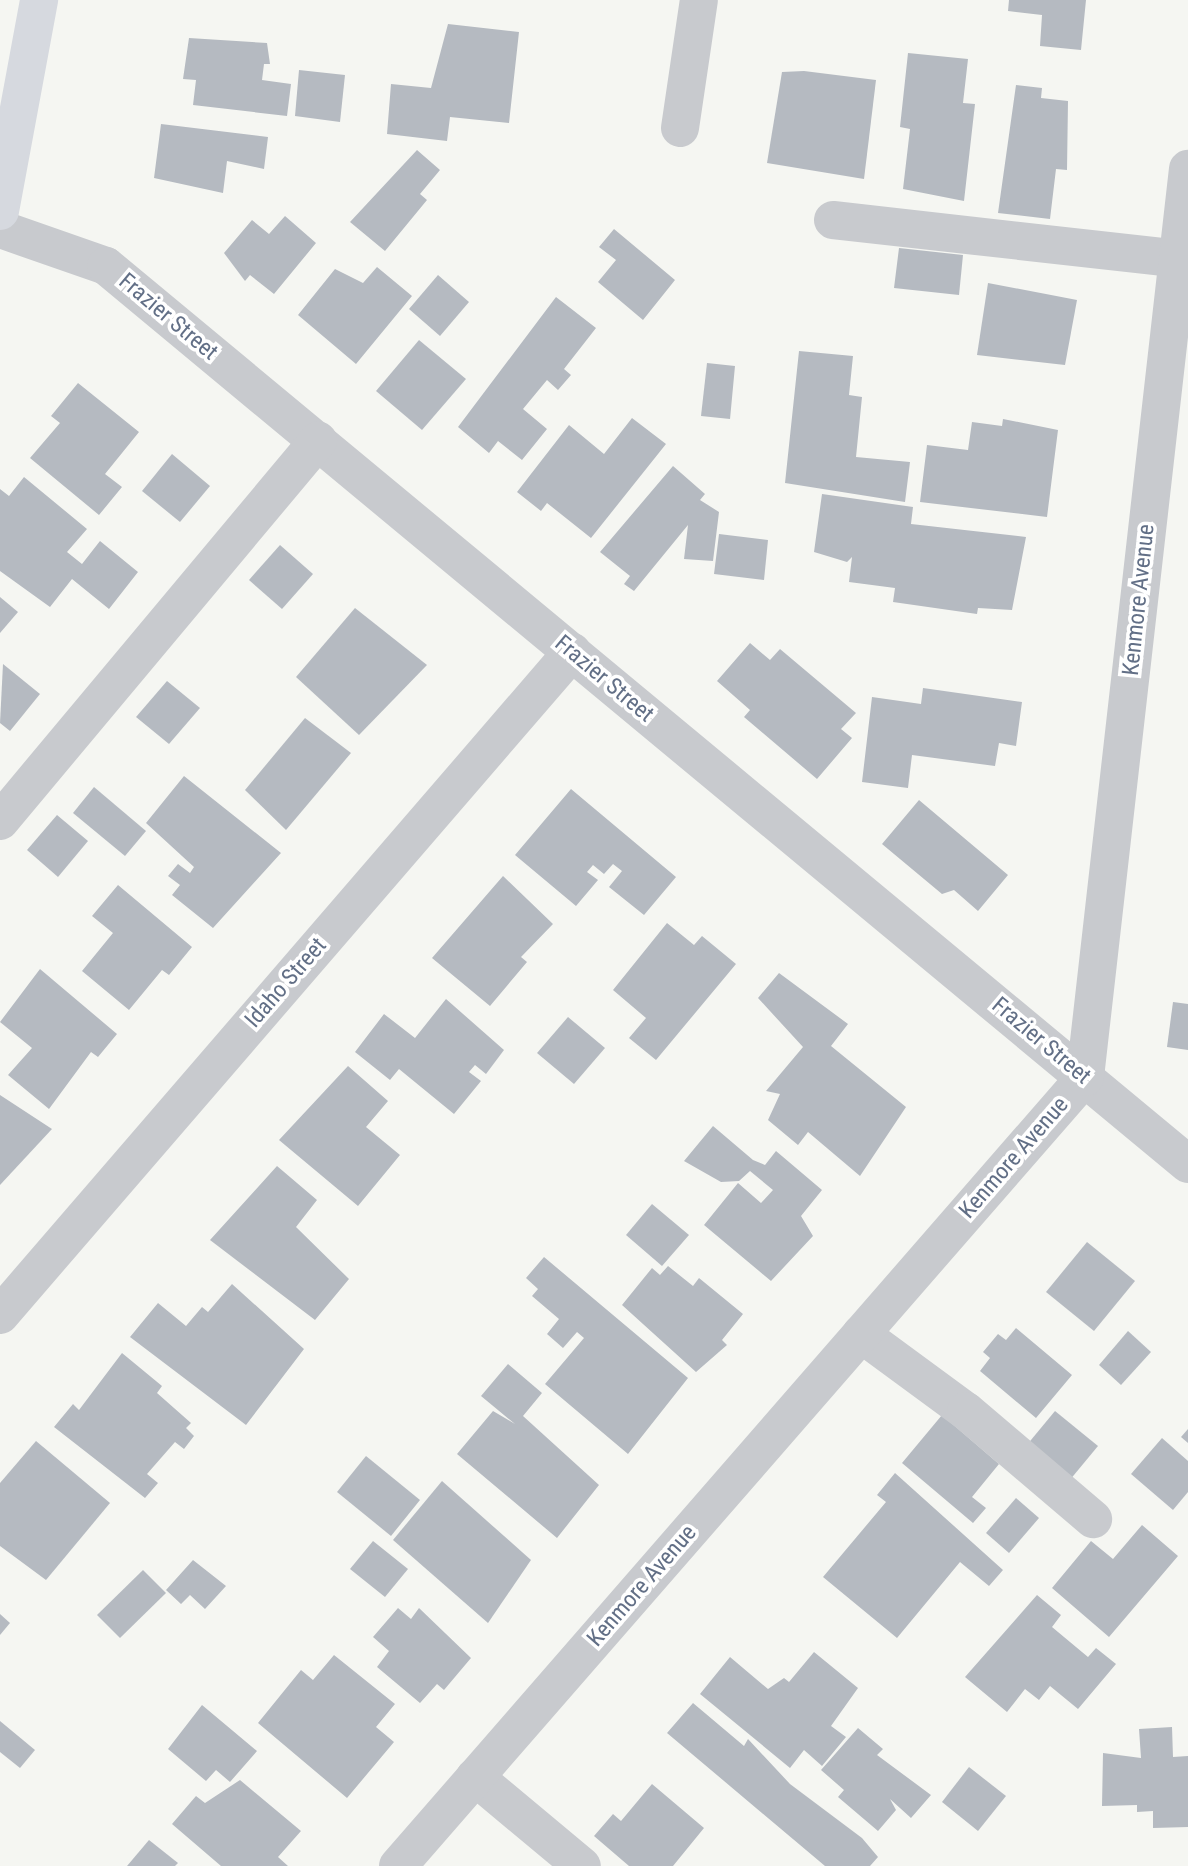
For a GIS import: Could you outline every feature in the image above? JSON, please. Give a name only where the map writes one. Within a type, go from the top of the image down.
[{"type":"main road","points":[[0,211],[40,0]]},
{"type":"street","points":[[680,128],[699,0]]},
{"type":"street","name":"Kenmore Avenue","points":[[398,1866],[1085,1077],[1188,169]]},
{"type":"street","points":[[833,220],[1178,260]]},
{"type":"street","name":"Frazier Street","points":[[0,229],[106,266],[1188,1164]]},
{"type":"street","points":[[0,821],[318,441]]},
{"type":"street","name":"Idaho Street","points":[[0,1315],[572,652]]},
{"type":"street","points":[[861,1334],[966,1411],[1093,1519]]},
{"type":"street","points":[[475,1777],[582,1866]]},
{"type":"building","points":[[1009,0],[1086,0],[1081,50],[1040,46],[1042,15],[1008,11]]},
{"type":"building","points":[[448,24],[519,32],[509,123],[450,117],[447,141],[387,134],[391,84],[431,88]]},
{"type":"building","points":[[189,38],[267,43],[270,64],[264,64],[262,80],[291,84],[287,116],[193,105],[196,80],[183,79]]},
{"type":"building","points":[[908,53],[968,59],[963,103],[975,104],[964,201],[903,189],[910,129],[900,127]]},
{"type":"building","points":[[299,70],[345,75],[340,122],[295,116]]},
{"type":"building","points":[[804,71],[876,80],[864,179],[767,163],[782,72]]},
{"type":"building","points":[[1016,85],[1042,88],[1041,98],[1068,101],[1067,170],[1056,169],[1050,219],[998,213]]},
{"type":"building","points":[[161,124],[268,137],[264,169],[227,161],[223,193],[154,178]]},
{"type":"building","points":[[417,150],[440,170],[420,194],[427,200],[385,251],[350,222]]},
{"type":"building","points":[[285,216],[316,243],[274,294],[250,275],[245,281],[224,253],[252,220],[269,234]]},
{"type":"building","points":[[614,229],[675,280],[643,320],[598,282],[616,260],[599,247]]},
{"type":"building","points":[[899,248],[963,255],[959,295],[894,288]]},
{"type":"building","points":[[377,267],[412,296],[356,364],[298,315],[335,269],[363,283]]},
{"type":"building","points":[[438,275],[469,302],[440,336],[409,309]]},
{"type":"building","points":[[988,283],[1077,300],[1065,365],[977,355]]},
{"type":"building","points":[[556,297],[596,328],[564,369],[571,375],[558,390],[547,380],[523,409],[547,429],[522,460],[498,441],[489,453],[458,427]]},
{"type":"building","points":[[419,340],[466,379],[422,430],[376,391]]},
{"type":"building","points":[[799,351],[853,356],[849,395],[862,397],[856,457],[910,462],[905,502],[785,483]]},
{"type":"building","points":[[707,363],[735,366],[730,419],[701,416]]},
{"type":"building","points":[[78,383],[139,432],[105,474],[122,487],[99,515],[30,458],[60,423],[51,416]]},
{"type":"building","points":[[632,418],[666,444],[591,538],[547,503],[541,511],[517,492],[569,425],[604,454]]},
{"type":"building","points":[[1003,419],[1058,430],[1047,517],[920,502],[927,445],[968,450],[972,422],[1002,426]]},
{"type":"building","points":[[172,454],[210,486],[180,522],[142,491]]},
{"type":"building","points":[[673,466],[705,494],[700,500],[719,512],[713,561],[684,559],[688,525],[634,591],[624,584],[630,576],[600,552]]},
{"type":"building","points":[[24,477],[87,529],[67,552],[82,564],[100,541],[138,572],[109,609],[72,579],[50,607],[0,571],[0,489],[9,496]]},
{"type":"building","points":[[822,494],[913,507],[911,524],[1026,537],[1012,610],[978,608],[977,614],[893,602],[895,588],[849,582],[852,557],[847,562],[814,552]]},
{"type":"building","points":[[719,534],[768,540],[764,580],[714,574]]},
{"type":"building","points":[[280,545],[313,574],[282,609],[249,580]]},
{"type":"building","points":[[0,597],[18,612],[0,633]]},
{"type":"building","points":[[355,608],[427,665],[359,735],[296,677]]},
{"type":"building","points":[[750,643],[770,660],[780,649],[856,713],[841,729],[852,738],[817,779],[744,717],[750,710],[717,681]]},
{"type":"building","points":[[3,664],[40,694],[10,731],[0,723]]},
{"type":"building","points":[[167,681],[200,708],[169,744],[136,717]]},
{"type":"building","points":[[923,688],[1022,702],[1016,746],[999,743],[995,766],[912,755],[908,788],[862,782],[872,697],[921,704]]},
{"type":"building","points":[[305,718],[351,753],[286,830],[245,790]]},
{"type":"building","points":[[184,776],[281,853],[213,928],[172,895],[180,885],[168,876],[178,864],[190,873],[194,867],[146,823]]},
{"type":"building","points":[[94,787],[146,831],[125,856],[73,813]]},
{"type":"building","points":[[571,789],[676,877],[644,915],[609,887],[622,871],[613,864],[604,874],[593,865],[587,872],[598,880],[576,906],[515,855]]},
{"type":"building","points":[[919,800],[1008,875],[978,911],[954,890],[942,894],[882,844]]},
{"type":"building","points":[[57,815],[88,841],[58,877],[27,850]]},
{"type":"building","points":[[503,876],[553,924],[521,957],[527,962],[490,1006],[432,958]]},
{"type":"building","points":[[118,885],[192,947],[169,975],[162,970],[129,1010],[82,971],[113,933],[92,916]]},
{"type":"building","points":[[667,923],[694,945],[702,936],[736,964],[656,1060],[629,1038],[646,1018],[613,990]]},
{"type":"building","points":[[40,969],[117,1034],[98,1057],[91,1052],[49,1109],[8,1075],[32,1048],[0,1022]]},
{"type":"building","points":[[779,973],[848,1024],[831,1046],[906,1107],[860,1176],[808,1132],[798,1145],[768,1120],[780,1094],[766,1091],[803,1047],[758,998]]},
{"type":"building","points":[[446,999],[504,1050],[486,1074],[475,1065],[469,1072],[481,1081],[454,1114],[399,1069],[390,1080],[355,1052],[384,1014],[415,1038]]},
{"type":"building","points":[[1173,1002],[1188,1004],[1188,1050],[1167,1047]]},
{"type":"building","points":[[568,1017],[605,1048],[574,1084],[537,1053]]},
{"type":"building","points":[[348,1066],[388,1101],[366,1127],[400,1155],[358,1206],[279,1140]]},
{"type":"building","points":[[0,1095],[52,1129],[0,1185]]},
{"type":"building","points":[[713,1126],[753,1160],[765,1165],[776,1151],[822,1190],[801,1216],[813,1236],[771,1281],[704,1225],[738,1183],[761,1203],[773,1190],[750,1171],[739,1181],[721,1182],[684,1161]]},
{"type":"building","points":[[277,1166],[317,1200],[296,1227],[349,1279],[315,1320],[210,1240]]},
{"type":"building","points":[[652,1204],[689,1235],[662,1266],[626,1235]]},
{"type":"building","points":[[1087,1242],[1135,1281],[1094,1331],[1046,1292]]},
{"type":"building","points":[[544,1257],[688,1378],[628,1454],[545,1384],[584,1338],[577,1332],[563,1348],[547,1334],[559,1319],[532,1296],[538,1289],[526,1278]]},
{"type":"building","points":[[668,1266],[693,1286],[699,1278],[743,1314],[722,1340],[727,1345],[696,1372],[622,1305],[652,1268],[660,1275]]},
{"type":"building","points":[[232,1284],[304,1349],[246,1425],[130,1337],[158,1303],[186,1326],[202,1307],[208,1312]]},
{"type":"building","points":[[1016,1328],[1072,1375],[1036,1418],[980,1371],[990,1358],[983,1352],[998,1334],[1006,1340]]},
{"type":"building","points":[[1128,1331],[1151,1352],[1121,1385],[1099,1365]]},
{"type":"building","points":[[122,1353],[162,1386],[157,1393],[191,1423],[186,1428],[194,1436],[184,1449],[175,1442],[147,1474],[158,1483],[145,1498],[54,1427],[73,1404],[79,1410]]},
{"type":"building","points":[[508,1364],[542,1393],[523,1416],[599,1485],[557,1538],[457,1454],[493,1411],[515,1424],[481,1396]]},
{"type":"building","points":[[1055,1411],[1098,1446],[1069,1481],[1026,1446]]},
{"type":"building","points":[[942,1415],[999,1464],[972,1497],[986,1508],[973,1523],[902,1463]]},
{"type":"building","points":[[1188,1429],[1188,1443],[1181,1437]]},
{"type":"building","points":[[1162,1438],[1188,1461],[1188,1492],[1173,1510],[1131,1474]]},
{"type":"building","points":[[36,1441],[110,1503],[46,1580],[0,1546],[0,1483]]},
{"type":"building","points":[[366,1456],[420,1500],[391,1536],[337,1492]]},
{"type":"building","points":[[895,1473],[1003,1570],[989,1586],[960,1562],[897,1638],[823,1577],[886,1502],[877,1495]]},
{"type":"building","points":[[442,1481],[531,1560],[488,1623],[393,1540]]},
{"type":"building","points":[[1016,1498],[1039,1518],[1009,1553],[986,1533]]},
{"type":"building","points":[[1142,1525],[1178,1556],[1109,1637],[1052,1588],[1091,1541],[1113,1559]]},
{"type":"building","points":[[373,1541],[408,1569],[385,1597],[350,1569]]},
{"type":"building","points":[[193,1560],[226,1586],[205,1609],[190,1595],[181,1604],[166,1590]]},
{"type":"building","points":[[143,1570],[166,1593],[120,1638],[97,1615]]},
{"type":"building","points":[[1037,1595],[1061,1615],[1052,1627],[1088,1657],[1096,1648],[1116,1664],[1078,1709],[1050,1686],[1039,1700],[1025,1689],[1007,1712],[965,1677]]},
{"type":"building","points":[[398,1608],[411,1619],[419,1608],[471,1658],[444,1690],[437,1684],[420,1703],[377,1667],[389,1651],[373,1637]]},
{"type":"building","points":[[0,1614],[10,1623],[0,1635]]},
{"type":"building","points":[[814,1652],[858,1688],[831,1726],[846,1737],[822,1766],[804,1750],[790,1768],[700,1694],[730,1657],[768,1689],[784,1678],[789,1682]]},
{"type":"building","points":[[334,1655],[395,1704],[376,1727],[394,1742],[347,1798],[258,1723],[301,1670],[313,1680]]},
{"type":"building","points":[[693,1703],[744,1746],[748,1739],[790,1784],[862,1838],[878,1857],[870,1866],[825,1866],[667,1733]]},
{"type":"building","points":[[202,1705],[257,1751],[230,1782],[216,1770],[206,1781],[168,1749]]},
{"type":"building","points":[[0,1721],[35,1750],[20,1768],[0,1752]]},
{"type":"building","points":[[1172,1727],[1173,1757],[1188,1756],[1188,1827],[1153,1828],[1153,1811],[1137,1812],[1137,1805],[1102,1806],[1103,1753],[1141,1758],[1139,1729]]},
{"type":"building","points":[[858,1728],[883,1749],[877,1755],[931,1795],[911,1818],[890,1799],[896,1810],[878,1831],[838,1797],[844,1790],[821,1770]]},
{"type":"building","points":[[969,1767],[1006,1796],[978,1831],[942,1802]]},
{"type":"building","points":[[240,1780],[301,1831],[278,1857],[288,1866],[221,1866],[172,1824],[196,1796],[205,1803]]},
{"type":"building","points":[[652,1784],[704,1828],[673,1866],[629,1866],[594,1836],[613,1814],[621,1821]]},
{"type":"building","points":[[149,1840],[178,1863],[175,1866],[127,1866]]}]
